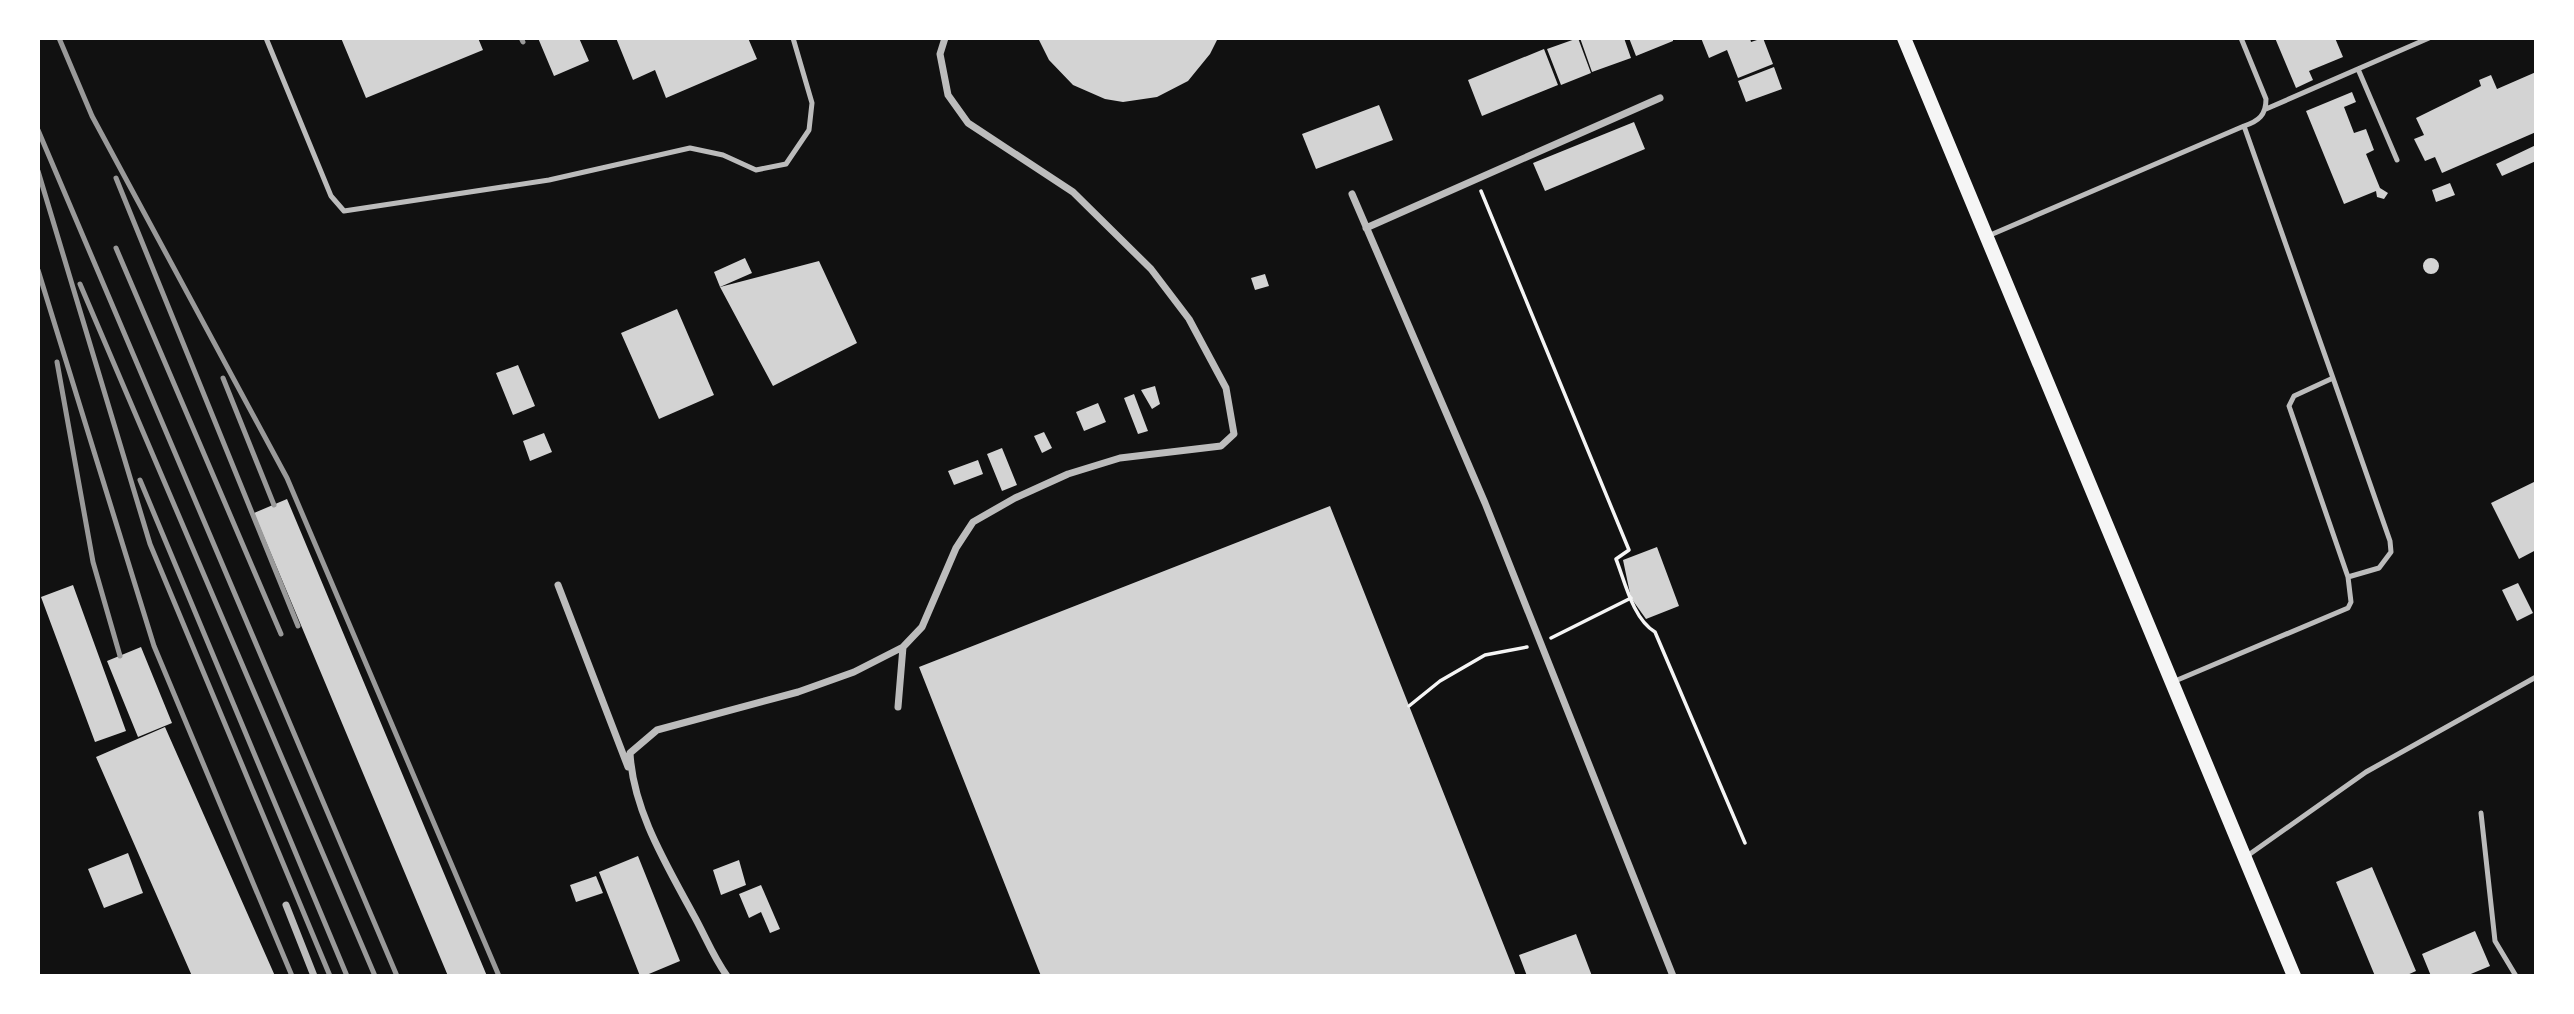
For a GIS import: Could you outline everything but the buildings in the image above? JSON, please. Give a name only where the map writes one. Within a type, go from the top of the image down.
[{"type":"main road","points":[[1904,38],[2294,975]]},
{"type":"street","points":[[631,778],[630,752],[657,730],[798,692],[854,672],[902,647],[922,627],[956,548],[973,522],[1015,498],[1068,474],[1120,458],[1221,446],[1234,434],[1226,388],[1189,319],[1151,269],[1073,192],[968,124],[947,95],[940,54],[945,38]]},
{"type":"street","points":[[1366,228],[1660,98]]},
{"type":"street","points":[[1352,194],[1485,503],[1673,975]]},
{"type":"street","points":[[558,585],[631,778],[673,879],[695,917],[709,952],[727,975]]},
{"type":"street","points":[[898,707],[902,647]]},
{"type":"street","points":[[286,905],[314,975]]},
{"type":"lane","points":[[266,38],[331,196],[344,211],[549,180],[690,148],[723,155],[756,170],[786,164],[809,130],[812,103],[793,38]]},
{"type":"lane","points":[[2241,38],[2266,99],[2266,108]]},
{"type":"lane","points":[[1986,237],[2255,122],[2266,108],[2429,38]]},
{"type":"lane","points":[[2358,69],[2397,160]]},
{"type":"lane","points":[[2245,126],[2390,541],[2391,552],[2379,568],[2348,577]]},
{"type":"lane","points":[[2172,683],[2348,608],[2351,602],[2348,577],[2289,406],[2294,396],[2333,378]]},
{"type":"lane","points":[[2245,858],[2366,772],[2536,677]]},
{"type":"lane","points":[[2481,813],[2495,942],[2516,975]]},
{"type":"path","points":[[1476,179],[1629,550],[1616,559],[1631,598],[1645,626],[1656,632],[1745,844]]},
{"type":"path","points":[[1557,635],[1631,598]]},
{"type":"path","points":[[1409,706],[1440,681],[1485,655],[1531,646]]},
{"type":"railway","points":[[59,38],[92,116],[287,478],[499,976]]},
{"type":"railway","points":[[521,38],[523,42]]},
{"type":"railway","points":[[38,130],[397,976]]},
{"type":"railway","points":[[38,171],[150,544],[330,976]]},
{"type":"railway","points":[[116,178],[298,626]]},
{"type":"railway","points":[[116,248],[281,634]]},
{"type":"railway","points":[[38,270],[154,646],[292,976]]},
{"type":"railway","points":[[80,284],[375,976]]},
{"type":"railway","points":[[57,362],[93,562],[120,656]]},
{"type":"railway","points":[[223,378],[274,505]]},
{"type":"railway","points":[[140,480],[347,976]]}]
